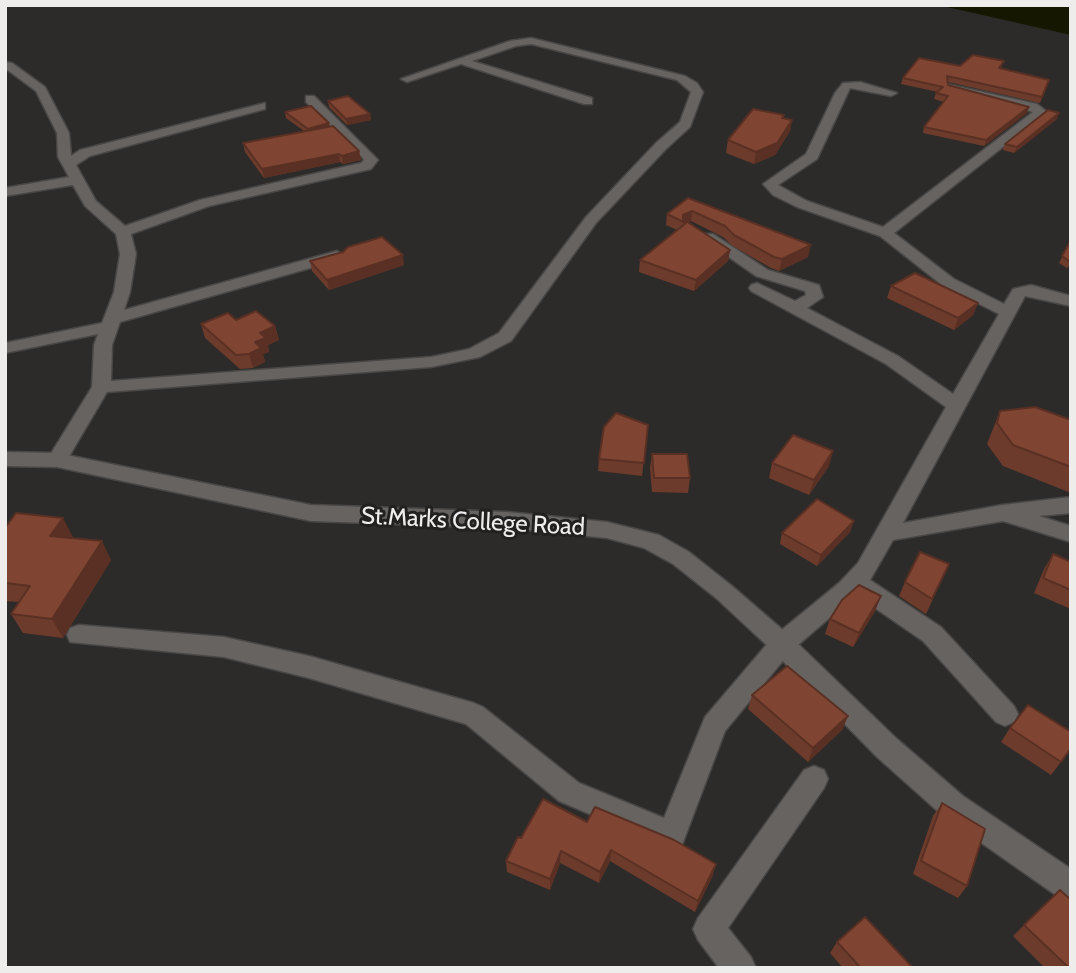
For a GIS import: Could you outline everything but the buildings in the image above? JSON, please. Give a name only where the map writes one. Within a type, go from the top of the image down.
[{"type":"street","points":[[101,387],[431,362],[474,353],[505,337],[591,220],[661,146],[686,124],[697,92],[693,85],[681,78],[531,41],[514,43],[465,62],[407,79]]},
{"type":"street","points":[[465,62],[588,100]]},
{"type":"street","points":[[8,65],[41,89],[63,133],[69,163],[90,203],[123,232],[128,254],[122,292],[103,345],[101,387],[57,460]]},
{"type":"street","points":[[891,93],[860,85],[847,85],[812,156],[770,184],[778,192],[802,204],[885,233],[948,282],[1012,304],[1071,312]]},
{"type":"street","points":[[885,233],[890,226],[1041,112],[1032,107],[951,86]]},
{"type":"street","points":[[123,232],[205,203],[366,166],[371,160],[367,154],[310,99]]},
{"type":"street","points":[[69,163],[85,153],[261,106]]},
{"type":"street","points":[[5,192],[78,180]]},
{"type":"street","points":[[690,228],[717,242],[726,251],[762,273],[813,288],[816,297],[797,307]]},
{"type":"street","points":[[5,348],[109,323],[339,256]]},
{"type":"street","points":[[757,288],[892,360],[956,405]]},
{"type":"street","points":[[79,635],[224,647],[309,667],[474,715],[569,792],[672,835],[714,725],[782,644],[866,569],[1018,292],[1031,290],[1071,301]]},
{"type":"street","name":"St.Marks College Road","points":[[5,459],[57,460],[85,468],[311,513],[507,520],[607,530],[651,541],[681,558],[724,592],[782,644],[887,748],[953,806],[1071,887]]},
{"type":"street","points":[[884,534],[1002,513],[1071,505]]},
{"type":"street","points":[[1002,513],[1071,534]]},
{"type":"street","points":[[854,581],[932,634],[1005,714]]},
{"type":"street","points":[[740,968],[709,929],[814,779]]},
{"type":"shaded area","points":[[938,5],[1071,5],[1071,35]]}]
